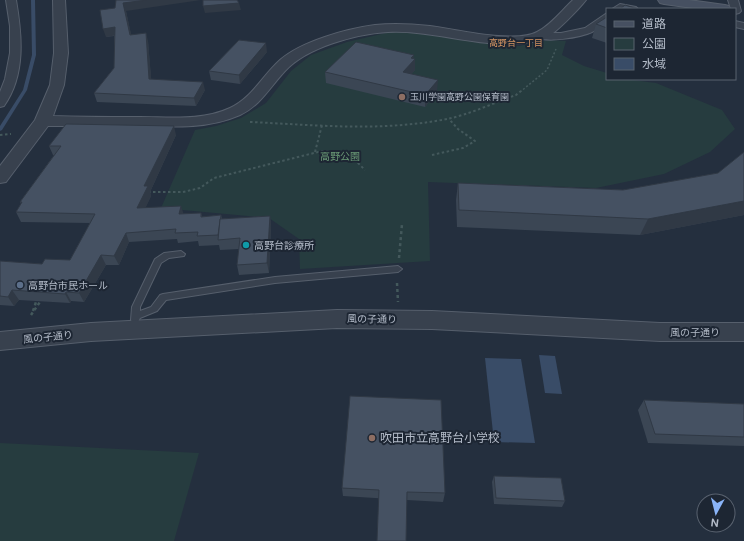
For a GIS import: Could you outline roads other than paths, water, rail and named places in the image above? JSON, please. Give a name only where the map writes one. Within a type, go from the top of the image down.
[{"type":"main road","points":[[664,0],[735,8]]},
{"type":"street","points":[[0,103],[6,94],[14,62],[16,24],[11,0]]},
{"type":"street","points":[[0,178],[43,121],[57,84],[61,53],[59,0]]},
{"type":"street","points":[[541,36],[580,0]]},
{"type":"street","points":[[43,121],[188,122],[209,120],[233,113],[250,101],[284,64],[300,53],[360,32],[391,26],[424,29],[497,40],[541,36],[561,36],[588,30],[606,17]]},
{"type":"street","name":"風の子通り","points":[[0,341],[133,323],[337,319],[432,320],[660,332],[744,332]]},
{"type":"lane","points":[[133,323],[136,307],[158,261],[167,256],[181,254]]},
{"type":"lane","points":[[133,323],[154,308],[163,297],[275,280],[398,269]]},
{"type":"water","points":[[539,355],[555,356],[562,394],[545,393]]},
{"type":"water","points":[[485,358],[521,359],[535,443],[494,442]]},
{"type":"waterway","points":[[0,130],[25,90],[34,55],[33,0]]},
{"type":"place","name":"玉川学園高野公園保育園","points":[[402,97]]},
{"type":"place","name":"高野台診療所","points":[[246,245]]},
{"type":"place","name":"高野台市民ホール","points":[[20,285]]},
{"type":"place","name":"吹田市立高野台小学校","points":[[372,438]]},
{"type":"district","name":"高野台一丁目","points":[[516,43]]},
{"type":"park label","name":"高野公園","points":[[340,156]]}]
